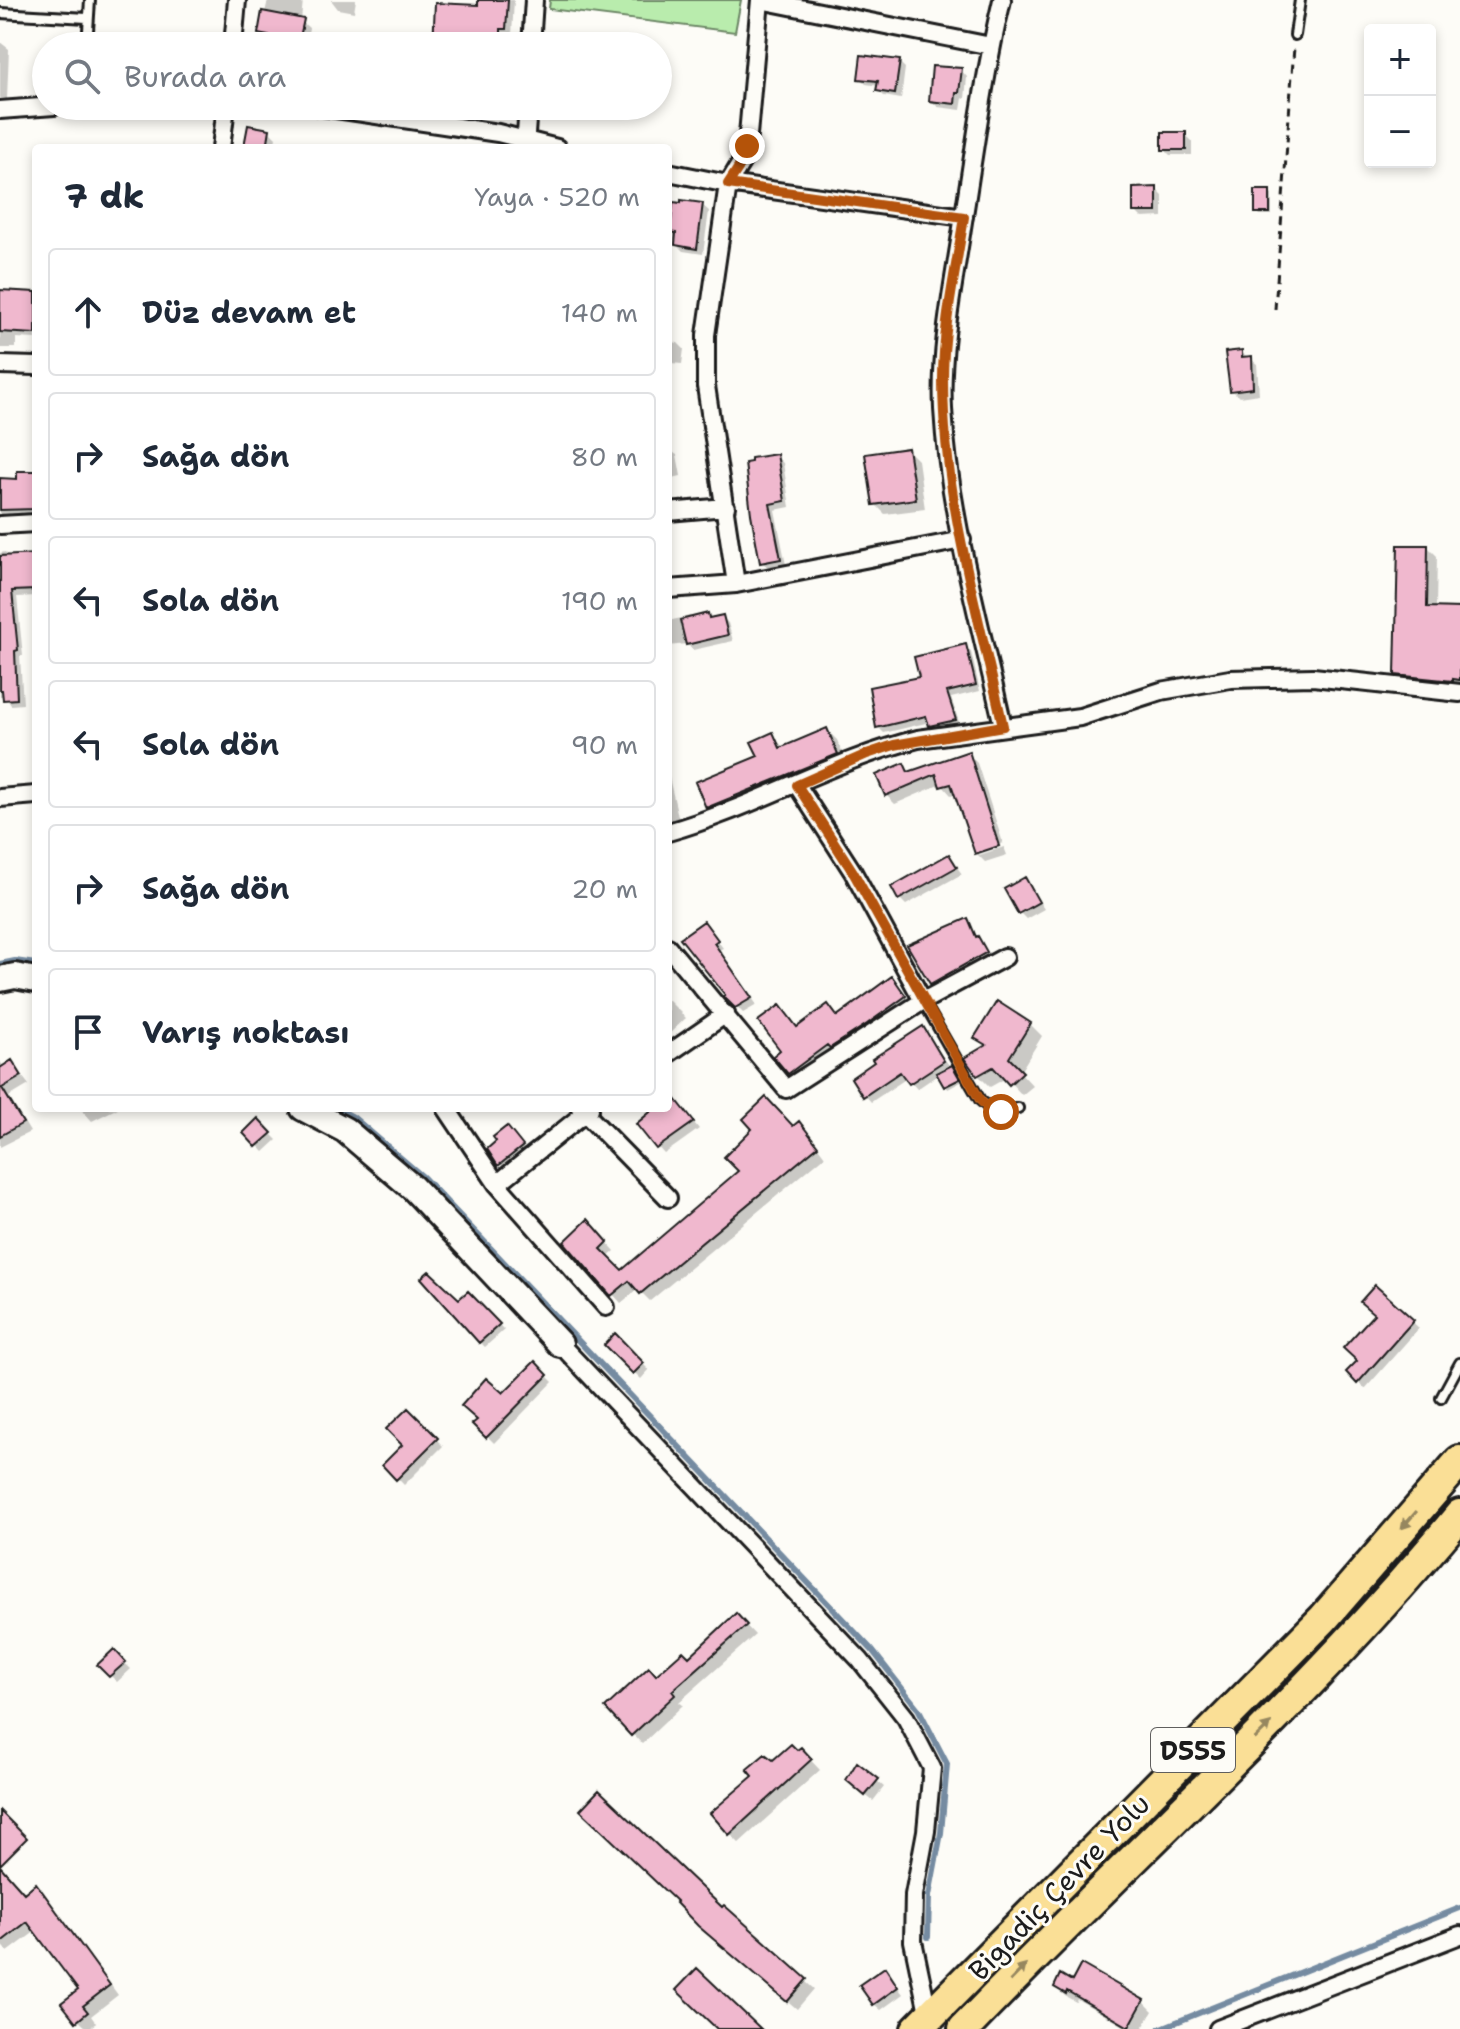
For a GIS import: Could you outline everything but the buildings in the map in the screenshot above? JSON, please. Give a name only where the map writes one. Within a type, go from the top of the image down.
[{"type":"highway","name":"Bigadiç Çevre Yolu","points":[[923,2023],[1323,1619],[1460,1461]]},
{"type":"highway","name":"Bigadiç Çevre Yolu","points":[[964,2029],[1278,1716],[1424,1559],[1460,1515]]},
{"type":"street","points":[[234,32],[237,0]]},
{"type":"street","points":[[532,32],[534,0]]},
{"type":"street","points":[[736,584],[704,356],[728,184],[747,146],[760,0],[991,46]]},
{"type":"street","points":[[1002,0],[991,46],[964,217],[946,334],[943,376],[947,450],[962,540],[1003,726]]},
{"type":"street","points":[[0,110],[32,108]]},
{"type":"street","points":[[221,144],[224,120]]},
{"type":"street","points":[[410,120],[498,133],[523,144]]},
{"type":"street","points":[[525,144],[527,120]]},
{"type":"street","points":[[672,173],[728,184],[964,217]]},
{"type":"street","points":[[0,365],[32,366]]},
{"type":"street","points":[[672,512],[726,507]]},
{"type":"street","points":[[0,525],[32,523]]},
{"type":"street","points":[[672,589],[736,584],[962,540]]},
{"type":"street","points":[[672,831],[797,785],[894,745],[1003,726],[1080,717],[1161,691],[1230,679],[1313,677],[1460,693]]},
{"type":"street","points":[[797,785],[859,882],[923,1001]]},
{"type":"street","points":[[0,798],[32,795]]},
{"type":"street","points":[[672,952],[786,1089],[923,1001],[1005,957]]},
{"type":"street","points":[[0,979],[15,976],[32,979]]},
{"type":"street","points":[[672,1051],[726,1014]]},
{"type":"street","points":[[311,1112],[345,1130],[413,1188],[860,1660],[906,1718],[932,1768],[926,1831],[914,1895],[913,1941],[923,2023]]},
{"type":"street","points":[[449,1112],[497,1184],[606,1307]]},
{"type":"street","points":[[497,1184],[583,1112]]},
{"type":"street","points":[[587,1112],[668,1198]]},
{"type":"street","points":[[1218,2029],[1458,1938]]},
{"type":"lane","points":[[87,32],[90,0]]},
{"type":"lane","points":[[1295,35],[1300,0]]},
{"type":"lane","points":[[0,13],[87,18]]},
{"type":"lane","points":[[923,1001],[980,1100],[1001,1112],[1018,1108]]},
{"type":"lane","points":[[1441,1398],[1460,1363]]},
{"type":"path","points":[[1275,309],[1295,35]]},
{"type":"green space","points":[[550,0],[741,0],[735,32],[549,9]]},
{"type":"waterway","points":[[0,964],[15,961],[32,963]]},
{"type":"waterway","points":[[344,1112],[423,1177],[872,1650],[919,1710],[947,1764],[941,1833],[929,1896],[928,1937]]},
{"type":"waterway","points":[[1159,2029],[1460,1908]]},
{"type":"route","points":[[747,146],[745,156],[728,184],[964,217],[946,334],[943,409],[962,540],[1003,726],[894,745],[797,785],[853,872],[980,1100],[1001,1112]]}]
